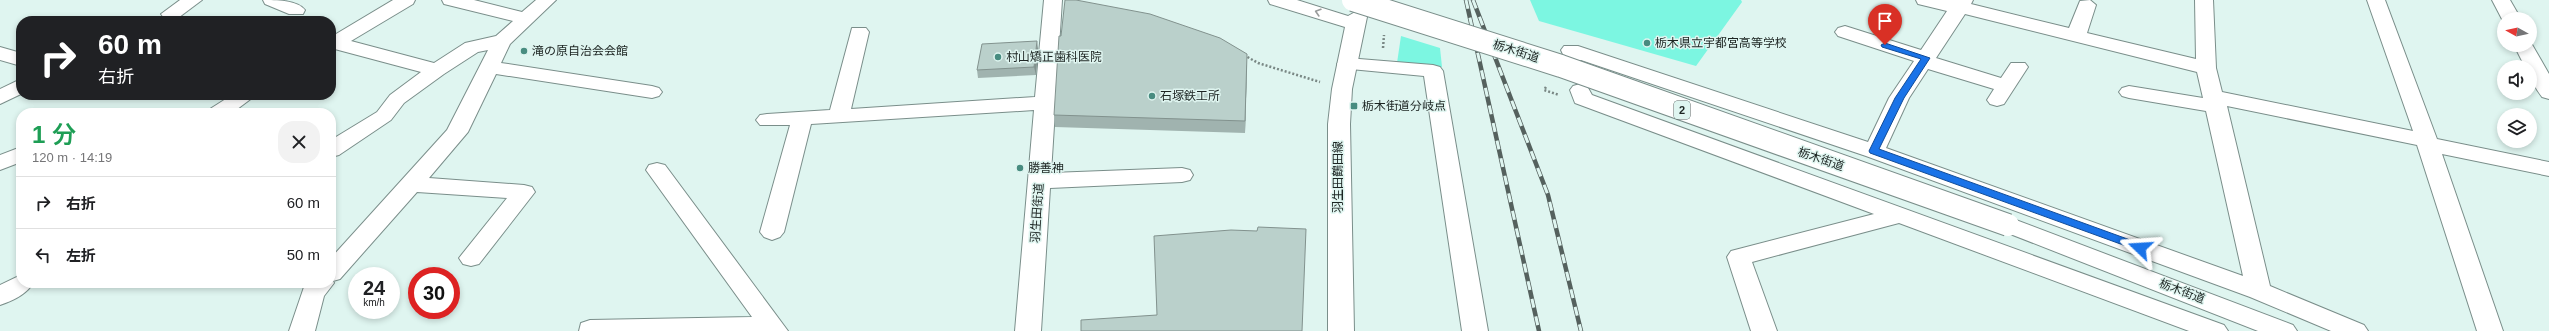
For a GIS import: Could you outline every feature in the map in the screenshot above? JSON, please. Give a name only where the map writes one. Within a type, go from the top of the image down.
[{"type":"street","points":[[170,14],[193,0]]},
{"type":"street","points":[[272,0],[296,10]]},
{"type":"street","points":[[336,42],[406,0]]},
{"type":"street","points":[[451,0],[527,19]]},
{"type":"street","points":[[336,268],[457,132],[461,121],[490,67],[502,40],[547,0]]},
{"type":"street","name":"羽生田街道","points":[[1028,331],[1053,0]]},
{"type":"street","points":[[1277,0],[1355,14]]},
{"type":"street","points":[[1925,0],[1961,5],[2076,36],[2206,68]]},
{"type":"street","points":[[2204,0],[2206,68],[2216,102],[2259,291]]},
{"type":"street","points":[[2376,0],[2427,142],[2490,331]]},
{"type":"street","points":[[2501,0],[2507,12]]},
{"type":"street","points":[[1874,151],[1900,98],[1961,5]]},
{"type":"street","points":[[2076,36],[2087,5]]},
{"type":"street","name":"羽生田鶴田線","points":[[1341,331],[1338,156],[1342,89],[1355,14]]},
{"type":"street","name":"栃木街道","points":[[1355,14],[1561,66],[2008,225],[2284,331]]},
{"type":"street","points":[[839,115],[859,32]]},
{"type":"street","points":[[1845,32],[1925,60],[2001,93],[2018,67]]},
{"type":"street","points":[[336,147],[384,116],[397,99],[436,70],[472,47],[502,40]]},
{"type":"street","points":[[336,43],[436,70]]},
{"type":"street","points":[[1573,57],[1571,50],[1874,151],[2259,291],[2355,331]]},
{"type":"street","points":[[2528,52],[2549,93]]},
{"type":"street","points":[[0,53],[16,58]]},
{"type":"street","points":[[1347,64],[1433,71],[1474,331]]},
{"type":"street","points":[[490,67],[652,92]]},
{"type":"street","points":[[0,98],[16,88]]},
{"type":"street","points":[[1580,90],[1582,99],[1902,215],[2215,331]]},
{"type":"street","points":[[2129,92],[2216,102],[2427,142],[2549,169]]},
{"type":"street","points":[[225,108],[238,100]]},
{"type":"street","points":[[767,120],[1046,102]]},
{"type":"street","points":[[772,232],[802,118]]},
{"type":"street","points":[[0,163],[16,156]]},
{"type":"street","points":[[657,170],[773,328]]},
{"type":"street","points":[[1040,181],[1182,175]]},
{"type":"street","points":[[412,184],[524,192],[471,258]]},
{"type":"street","points":[[1764,331],[1739,257],[1902,215]]},
{"type":"street","points":[[0,296],[16,286]]},
{"type":"street","points":[[302,331],[313,293],[318,288]]},
{"type":"street","points":[[590,329],[773,328]]},
{"type":"path","points":[[1241,53],[1258,63],[1324,84]]},
{"type":"green space","points":[[1530,0],[1741,0],[1742,2],[1696,66],[1539,21]]},
{"type":"green space","points":[[1401,36],[1440,48],[1442,67],[1397,63]]},
{"type":"building","name":"石塚鉄工所","points":[[1065,0],[1076,0],[1150,14],[1220,38],[1247,54],[1245,121],[1054,115],[1059,36],[1061,36]]},
{"type":"building","points":[[1037,41],[1034,67],[977,70],[982,44]]},
{"type":"building","points":[[1258,227],[1306,229],[1302,331],[1081,331],[1081,320],[1157,315],[1154,236],[1231,230],[1257,231]]},
{"type":"railway","points":[[1466,0],[1539,331]]},
{"type":"railway","points":[[1473,0],[1548,195],[1581,331]]},
{"type":"place","name":"栃木県立宇都宮高等学校","points":[[1647,43]]},
{"type":"place","name":"滝の原自治会会館","points":[[524,51]]},
{"type":"place","name":"村山矯正歯科医院","points":[[998,57]]},
{"type":"place","name":"石塚鉄工所","points":[[1152,96]]},
{"type":"place","name":"栃木街道分岐点","points":[[1354,106]]},
{"type":"place","name":"勝善神","points":[[1020,168]]},
{"type":"route","points":[[1885,45],[1926,58],[1900,98],[1874,151],[2140,248]]}]
